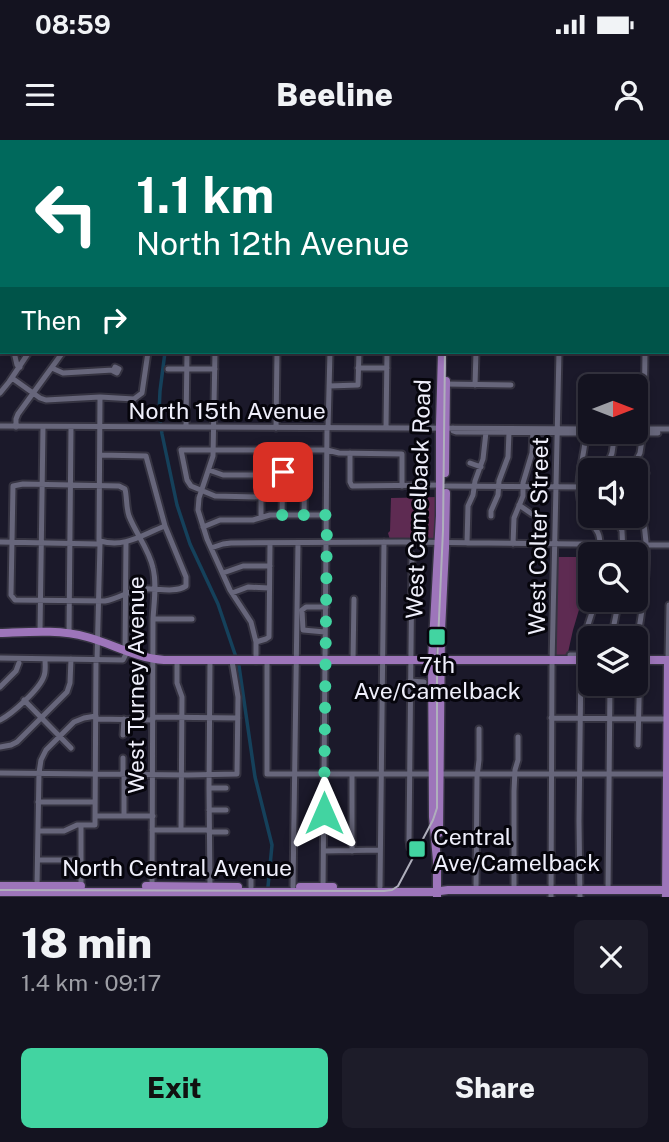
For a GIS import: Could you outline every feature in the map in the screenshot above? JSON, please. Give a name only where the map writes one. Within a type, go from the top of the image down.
[{"type":"main road","name":"West Camelback Road","points":[[442,354],[446,428]]},
{"type":"main road","name":"West Camelback Road","points":[[437,893],[436,659],[447,354]]},
{"type":"main road","points":[[0,633],[69,633],[153,659],[235,661],[578,658]]},
{"type":"main road","points":[[648,659],[668,660],[667,892]]},
{"type":"main road","name":"North Central Avenue","points":[[0,886],[323,890],[408,894],[476,890],[496,893],[580,893],[608,890],[667,892]]},
{"type":"main road","name":"North Central Avenue","points":[[0,892],[152,886],[210,889],[293,887],[323,890]]},
{"type":"main road","name":"North Central Avenue","points":[[380,892],[432,887],[437,893]]},
{"type":"street","points":[[14,354],[20,367]]},
{"type":"street","points":[[0,393],[28,354]]},
{"type":"street","points":[[16,426],[16,416],[62,354]]},
{"type":"street","points":[[12,378],[46,400],[100,397],[134,399],[142,390],[148,354]]},
{"type":"street","points":[[186,427],[187,354]]},
{"type":"street","points":[[215,354],[214,450],[198,506],[211,548],[232,593],[249,618],[256,642],[256,660]]},
{"type":"street","points":[[276,428],[277,354]]},
{"type":"street","points":[[323,890],[330,354]]},
{"type":"street","points":[[329,386],[358,385],[359,354]]},
{"type":"street","points":[[386,428],[387,354]]},
{"type":"street","points":[[475,385],[476,354]]},
{"type":"street","name":"West Colter Street","points":[[551,893],[551,718],[559,354]]},
{"type":"street","points":[[644,374],[645,354]]},
{"type":"street","points":[[52,368],[62,373],[113,370]]},
{"type":"street","points":[[358,368],[387,368]]},
{"type":"street","points":[[168,369],[215,369]]},
{"type":"street","points":[[446,384],[511,385]]},
{"type":"street","points":[[38,831],[64,831],[80,825],[95,825],[100,397]]},
{"type":"street","name":"North 15th Avenue","points":[[0,426],[446,428],[456,432],[578,430]]},
{"type":"street","points":[[40,632],[43,427]]},
{"type":"street","points":[[69,633],[71,427]]},
{"type":"street","name":"North 15th Avenue","points":[[648,431],[669,429]]},
{"type":"street","name":"North 15th Avenue","points":[[473,430],[557,430]]},
{"type":"street","points":[[467,543],[467,508],[485,453],[486,432]]},
{"type":"street","points":[[491,516],[508,457],[509,432]]},
{"type":"street","points":[[513,544],[514,518],[523,496],[533,432]]},
{"type":"street","name":"North 15th Avenue","points":[[648,432],[658,433]]},
{"type":"street","points":[[261,516],[261,497],[215,496],[191,486],[181,450],[327,450],[339,453],[402,454],[402,486]]},
{"type":"street","points":[[209,470],[223,475],[261,475],[262,450]]},
{"type":"street","points":[[282,515],[283,450]]},
{"type":"street","points":[[304,514],[305,450]]},
{"type":"street","points":[[350,453],[350,485],[578,487]]},
{"type":"street","points":[[99,485],[13,486],[12,598],[97,601],[115,599],[141,589],[181,589],[186,586],[186,577],[155,495],[146,456],[100,455]]},
{"type":"street","points":[[470,463],[481,467]]},
{"type":"street","points":[[376,477],[376,486]]},
{"type":"street","name":"West Turney Avenue","points":[[99,485],[125,489],[128,513],[153,570],[152,886]]},
{"type":"street","points":[[519,505],[532,514]]},
{"type":"street","points":[[203,527],[220,520],[253,520],[261,516],[327,515]]},
{"type":"street","points":[[0,542],[126,543],[165,526]]},
{"type":"street","points":[[380,892],[384,542]]},
{"type":"street","points":[[0,658],[123,660],[126,652],[126,543]]},
{"type":"street","points":[[211,548],[227,543],[578,544]]},
{"type":"street","points":[[293,887],[298,543]]},
{"type":"street","points":[[256,642],[269,637],[270,544]]},
{"type":"street","points":[[648,545],[669,545]]},
{"type":"street","points":[[410,848],[412,555]]},
{"type":"street","points":[[223,573],[243,566],[270,566]]},
{"type":"street","points":[[232,593],[248,587],[269,588]]},
{"type":"street","points":[[353,660],[354,599]]},
{"type":"street","points":[[668,660],[669,605]]},
{"type":"street","points":[[325,632],[303,630],[303,609],[326,607]]},
{"type":"street","points":[[153,619],[192,619]]},
{"type":"street","points":[[570,655],[578,656]]},
{"type":"street","points":[[0,720],[38,686],[44,676],[45,659]]},
{"type":"street","points":[[0,747],[17,742],[67,691],[71,659]]},
{"type":"street","points":[[177,660],[177,679],[182,697],[181,830]]},
{"type":"street","points":[[267,660],[267,774],[666,774]]},
{"type":"street","points":[[210,661],[210,889]]},
{"type":"street","points":[[0,773],[237,774],[235,661]]},
{"type":"street","points":[[0,687],[16,671],[19,663]]},
{"type":"street","points":[[410,681],[424,682]]},
{"type":"street","points":[[580,893],[583,696]]},
{"type":"street","points":[[608,890],[610,696]]},
{"type":"street","points":[[637,696],[638,745]]},
{"type":"street","points":[[24,700],[71,748]]},
{"type":"street","points":[[37,886],[39,773],[43,755],[74,722],[84,718],[238,718]]},
{"type":"street","points":[[551,718],[667,719]]},
{"type":"street","points":[[123,735],[124,719]]},
{"type":"street","points":[[476,890],[480,729]]},
{"type":"street","points":[[518,737],[515,774],[520,892]]},
{"type":"street","points":[[123,758],[124,816]]},
{"type":"street","points":[[352,775],[352,850]]},
{"type":"street","points":[[209,788],[226,788]]},
{"type":"street","points":[[38,802],[95,803]]},
{"type":"street","points":[[209,810],[226,810]]},
{"type":"street","points":[[95,816],[153,816]]},
{"type":"street","points":[[80,825],[81,889]]},
{"type":"street","points":[[152,830],[226,832]]},
{"type":"street","points":[[324,851],[380,850]]},
{"type":"street","points":[[38,860],[80,860]]},
{"type":"street","points":[[251,866],[251,887]]},
{"type":"shaded area","points":[[437,497],[434,540],[390,540],[388,533],[391,498]]},
{"type":"shaded area","points":[[557,557],[578,557],[578,612],[567,657],[555,656]]},
{"type":"waterway","points":[[165,354],[159,413],[162,434],[177,505],[190,544],[218,604],[239,666],[255,777],[272,845],[267,897]]},
{"type":"tram line","points":[[0,890],[384,891],[398,886],[437,808],[437,663],[443,530],[445,354]]},
{"type":"place","name":"7th Ave/Camelback","points":[[437,637]]},
{"type":"place","name":"Central Ave/Camelback","points":[[417,849]]},
{"type":"route","points":[[283,472],[282,515],[327,515],[324,813]]}]
